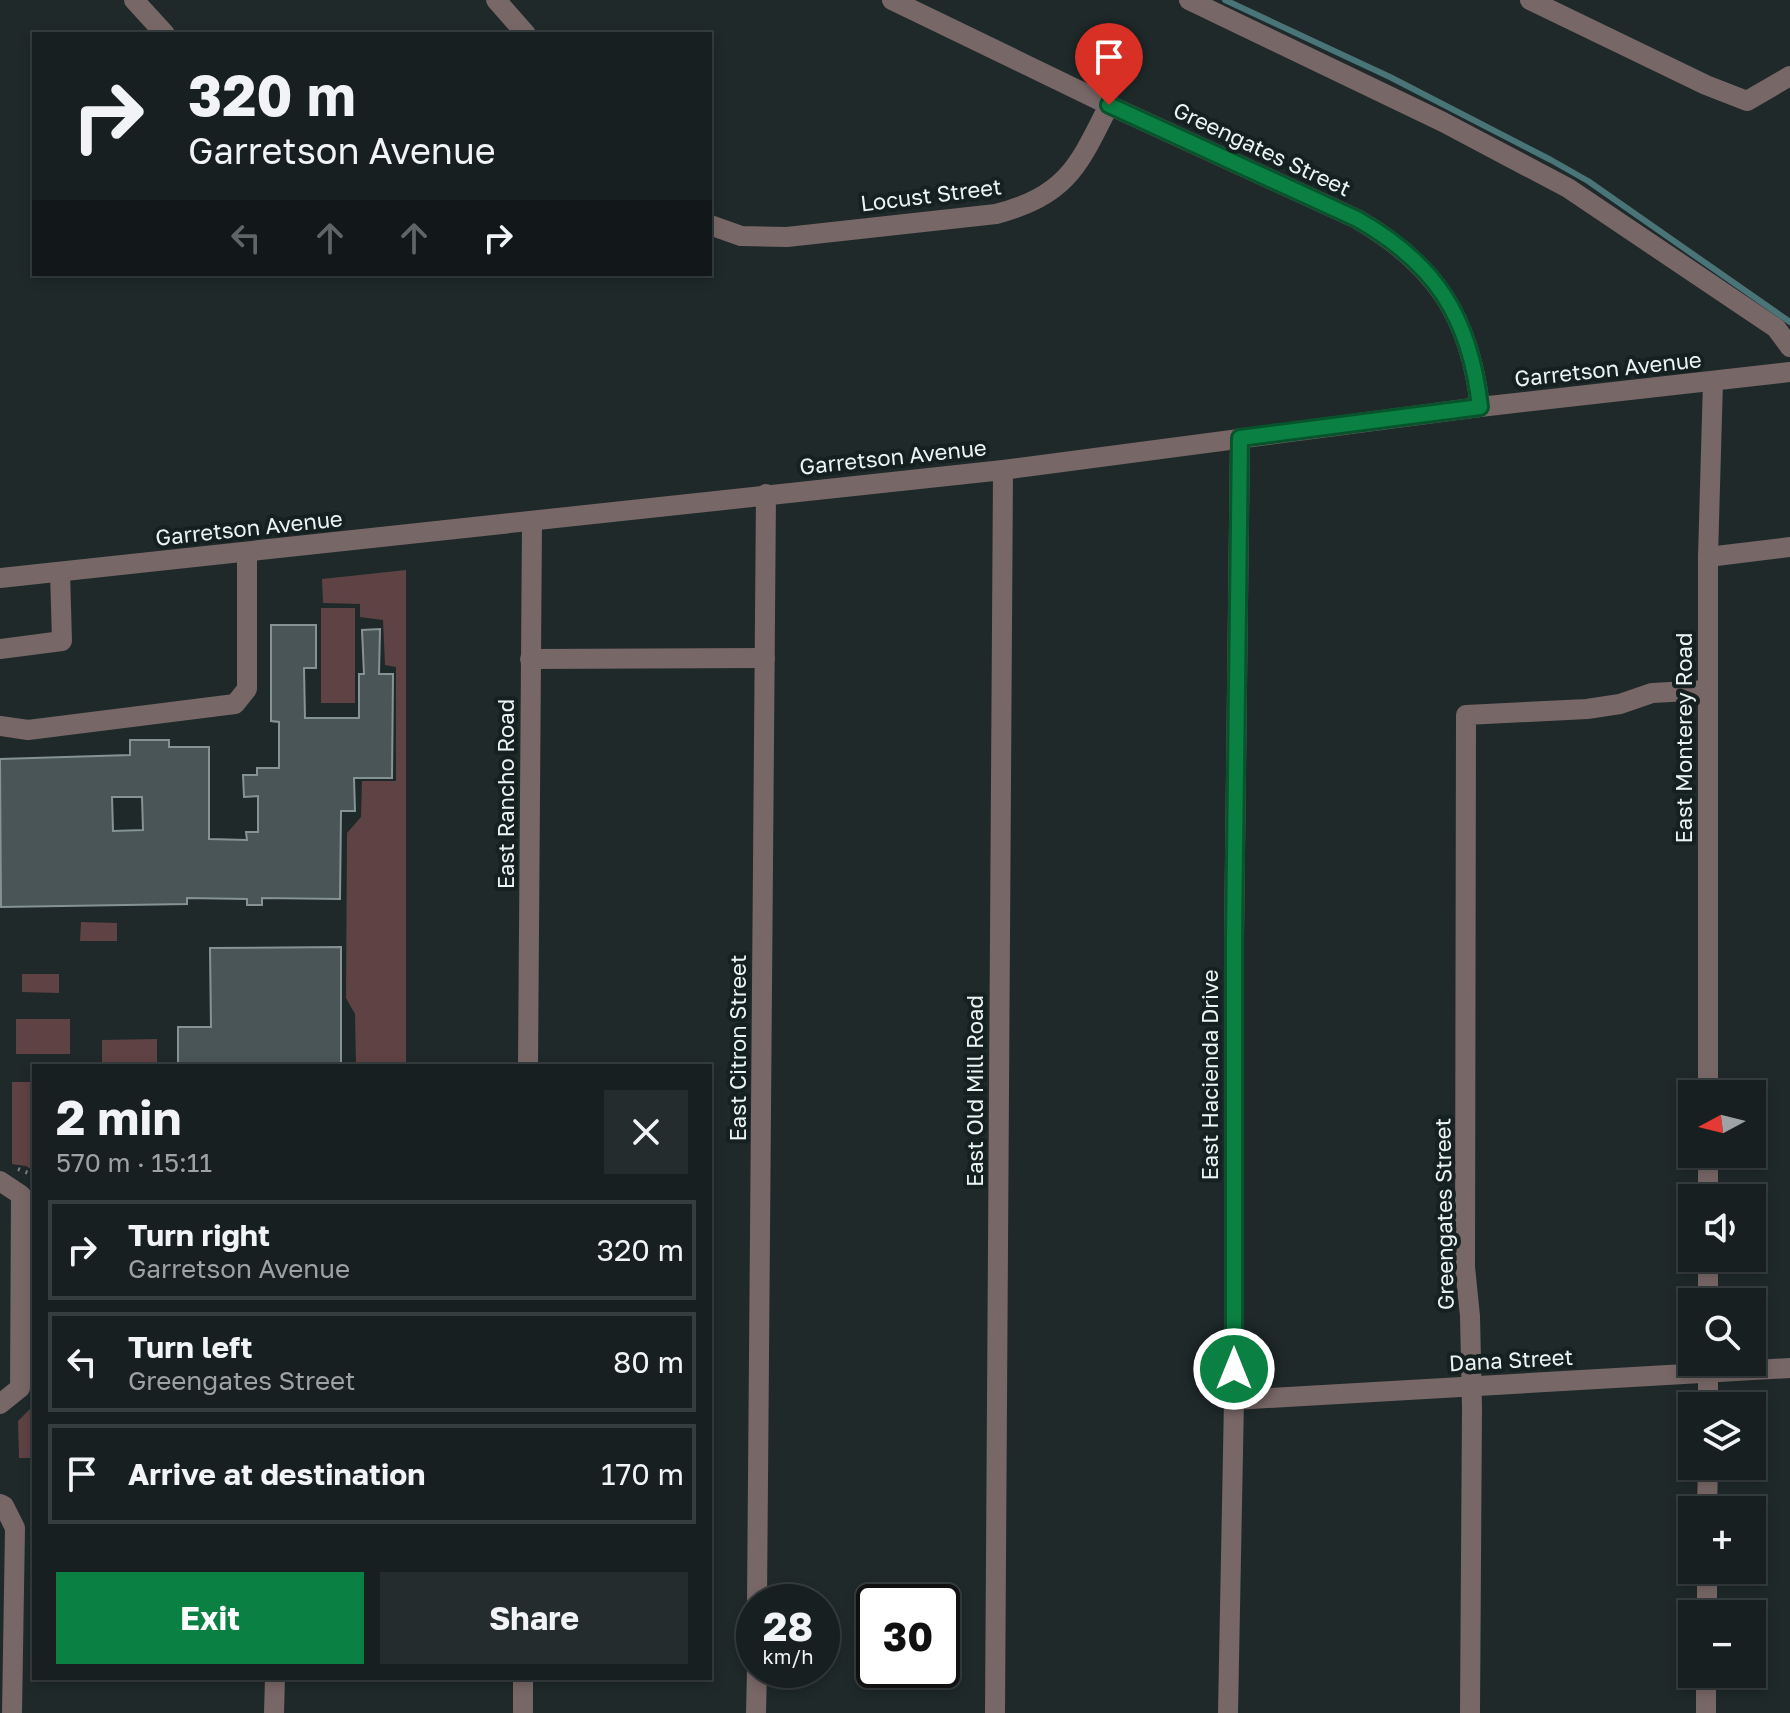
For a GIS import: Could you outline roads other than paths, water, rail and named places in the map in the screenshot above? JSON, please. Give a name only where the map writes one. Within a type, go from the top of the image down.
[{"type":"street","points":[[134,0],[163,32]]},
{"type":"street","points":[[496,0],[524,32]]},
{"type":"street","name":"Greengates Street","points":[[892,0],[1384,234],[1410,255],[1448,302],[1461,327],[1477,378],[1480,407]]},
{"type":"street","points":[[1189,0],[1443,122],[1568,188],[1776,328],[1790,347]]},
{"type":"street","points":[[1530,0],[1706,85],[1747,101],[1790,76]]},
{"type":"street","name":"Locust Street","points":[[712,226],[741,236],[787,237],[996,214],[1021,207],[1042,198],[1080,163],[1109,105]]},
{"type":"street","name":"Garretson Avenue","points":[[0,578],[1003,470],[1480,407],[1790,372]]},
{"type":"street","name":"East Monterey Road","points":[[1708,1080],[1708,557],[1713,381]]},
{"type":"street","name":"East Hacienda Drive","points":[[1228,1713],[1234,1400],[1234,939],[1240,438]]},
{"type":"street","name":"East Old Mill Road","points":[[995,1713],[1003,470]]},
{"type":"street","name":"East Citron Street","points":[[757,1584],[766,494]]},
{"type":"street","name":"East Rancho Road","points":[[528,1064],[532,522]]},
{"type":"street","points":[[1708,557],[1790,547]]},
{"type":"street","points":[[0,726],[28,730],[235,704],[247,689],[247,552]]},
{"type":"street","points":[[0,649],[62,641],[60,572]]},
{"type":"street","points":[[530,659],[765,658]]},
{"type":"street","name":"Greengates Street","points":[[1470,1713],[1472,1386],[1465,1267],[1466,715],[1587,709],[1620,704],[1652,693],[1708,690]]},
{"type":"street","points":[[0,1181],[21,1195],[22,1355],[20,1388],[0,1404]]},
{"type":"street","name":"Dana Street","points":[[1766,1368],[1790,1368]]},
{"type":"street","name":"Dana Street","points":[[1234,1400],[1678,1369]]},
{"type":"street","points":[[2,1505],[15,1528],[12,1713]]},
{"type":"street","points":[[274,1713],[275,1680]]},
{"type":"street","points":[[523,1680],[523,1713]]},
{"type":"street","points":[[756,1713],[757,1688]]},
{"type":"street","points":[[1706,1688],[1706,1713]]},
{"type":"waterway","points":[[1225,0],[1390,77],[1588,181],[1790,322]]}]
